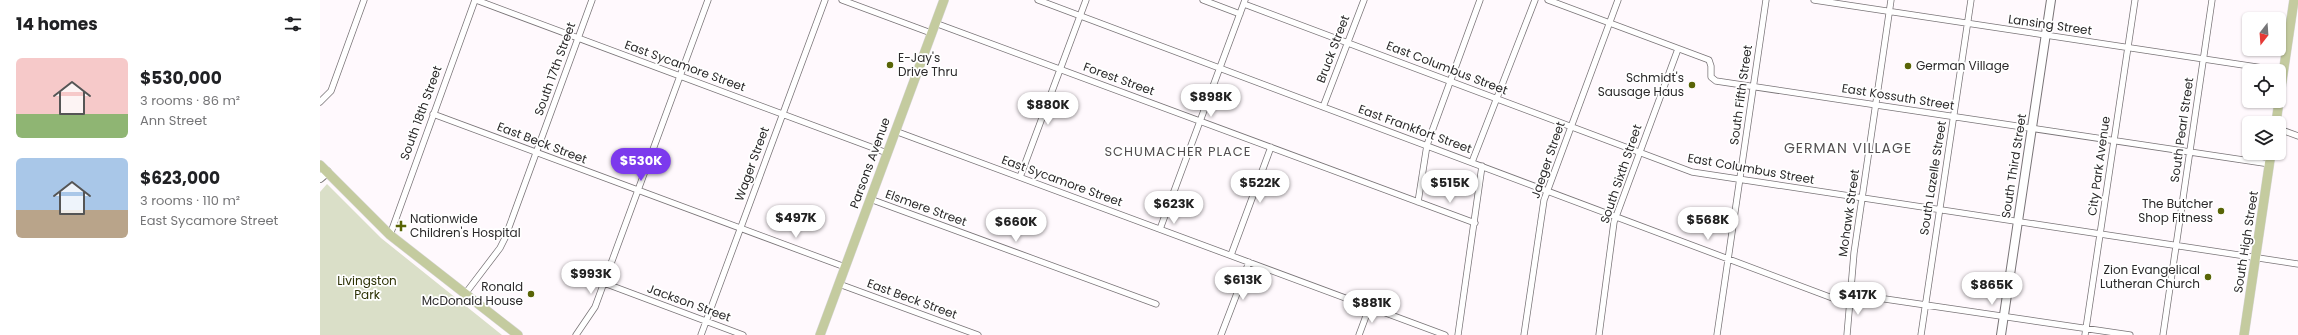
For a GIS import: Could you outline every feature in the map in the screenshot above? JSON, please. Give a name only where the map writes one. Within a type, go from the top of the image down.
[{"type":"main road","name":"Parsons Avenue","points":[[820,335],[944,0]]},
{"type":"main road","points":[[2284,64],[2294,0]]},
{"type":"main road","name":"South High Street","points":[[2244,335],[2270,160]]},
{"type":"main road","points":[[320,165],[324,175],[390,235],[518,335]]},
{"type":"street","points":[[320,102],[330,91],[364,0]]},
{"type":"street","name":"East Sycamore Street","points":[[475,0],[887,154]]},
{"type":"street","name":"South 18th Street","points":[[390,235],[475,0]]},
{"type":"street","name":"South 17th Street","points":[[465,294],[500,248],[592,0]]},
{"type":"street","points":[[576,335],[593,312],[708,0]]},
{"type":"street","name":"Wager Street","points":[[701,335],[825,0]]},
{"type":"street","points":[[842,0],[931,33]]},
{"type":"street","name":"East Frankfort Street","points":[[1038,0],[1851,305]]},
{"type":"street","points":[[1020,177],[1086,0]]},
{"type":"street","points":[[1203,0],[1240,14]]},
{"type":"street","name":"Bruck Street","points":[[1323,107],[1364,0]]},
{"type":"street","points":[[1418,202],[1427,145],[1449,81],[1480,0]]},
{"type":"street","points":[[1472,162],[1535,0]]},
{"type":"street","name":"East Kossuth Street","points":[[1548,0],[1709,60],[1712,66],[1711,77],[1716,81],[2270,164]]},
{"type":"street","name":"Jaeger Street","points":[[1524,335],[1544,200],[1618,0]]},
{"type":"street","name":"South Fifth Street","points":[[1717,335],[1766,0]]},
{"type":"street","name":"Lansing Street","points":[[1814,0],[2242,64]]},
{"type":"street","name":"Mohawk Street","points":[[1847,335],[1851,305],[1854,252],[1891,0]]},
{"type":"street","name":"South Lazelle Street","points":[[1921,335],[1971,0]]},
{"type":"street","name":"South Third Street","points":[[2001,335],[2051,0]]},
{"type":"street","name":"City Park Avenue","points":[[2085,335],[2135,0]]},
{"type":"street","name":"South Pearl Street","points":[[2163,335],[2212,0]]},
{"type":"street","points":[[1160,229],[1221,68],[1244,2]]},
{"type":"street","name":"East Columbus Street","points":[[1244,2],[1347,43],[1692,172],[2298,264]]},
{"type":"street","name":"Forest Street","points":[[935,22],[1475,223]]},
{"type":"street","name":"South Sixth Street","points":[[1599,335],[1616,216],[1678,49]]},
{"type":"street","name":"East Beck Street","points":[[433,114],[845,267]]},
{"type":"street","name":"East Sycamore Street","points":[[895,131],[1445,335]]},
{"type":"street","points":[[2286,132],[2298,136]]},
{"type":"street","points":[[1231,255],[1271,147]]},
{"type":"street","points":[[1458,335],[1482,166]]},
{"type":"street","name":"Elsmere Street","points":[[870,199],[1156,304]]},
{"type":"street","points":[[1221,335],[1249,262]]},
{"type":"street","name":"Jackson Street","points":[[604,283],[743,335]]},
{"type":"street","name":"East Beck Street","points":[[839,284],[978,335]]},
{"type":"street","points":[[1851,294],[2130,335]]},
{"type":"street","points":[[1359,335],[1369,308]]},
{"type":"street","points":[[1422,335],[1424,328]]},
{"type":"green space","name":"Livingston Park","points":[[327,184],[381,238],[502,335],[320,335],[320,192]]},
{"type":"place","name":"E-Jay's Drive Thru","points":[[890,65]]},
{"type":"place","name":"German Village","points":[[1908,66]]},
{"type":"place","name":"Schmidt's Sausage Haus","points":[[1692,85]]},
{"type":"place","name":"The Butcher Shop Fitness","points":[[2221,211]]},
{"type":"place","name":"Nationwide Children's Hospital","points":[[401,226]]},
{"type":"place","name":"Zion Evangelical Lutheran Church","points":[[2208,277]]},
{"type":"place","name":"Ronald McDonald House","points":[[531,294]]},
{"type":"district","name":"GERMAN VILLAGE","points":[[1848,148]]},
{"type":"district","name":"SCHUMACHER PLACE","points":[[1178,151]]}]
